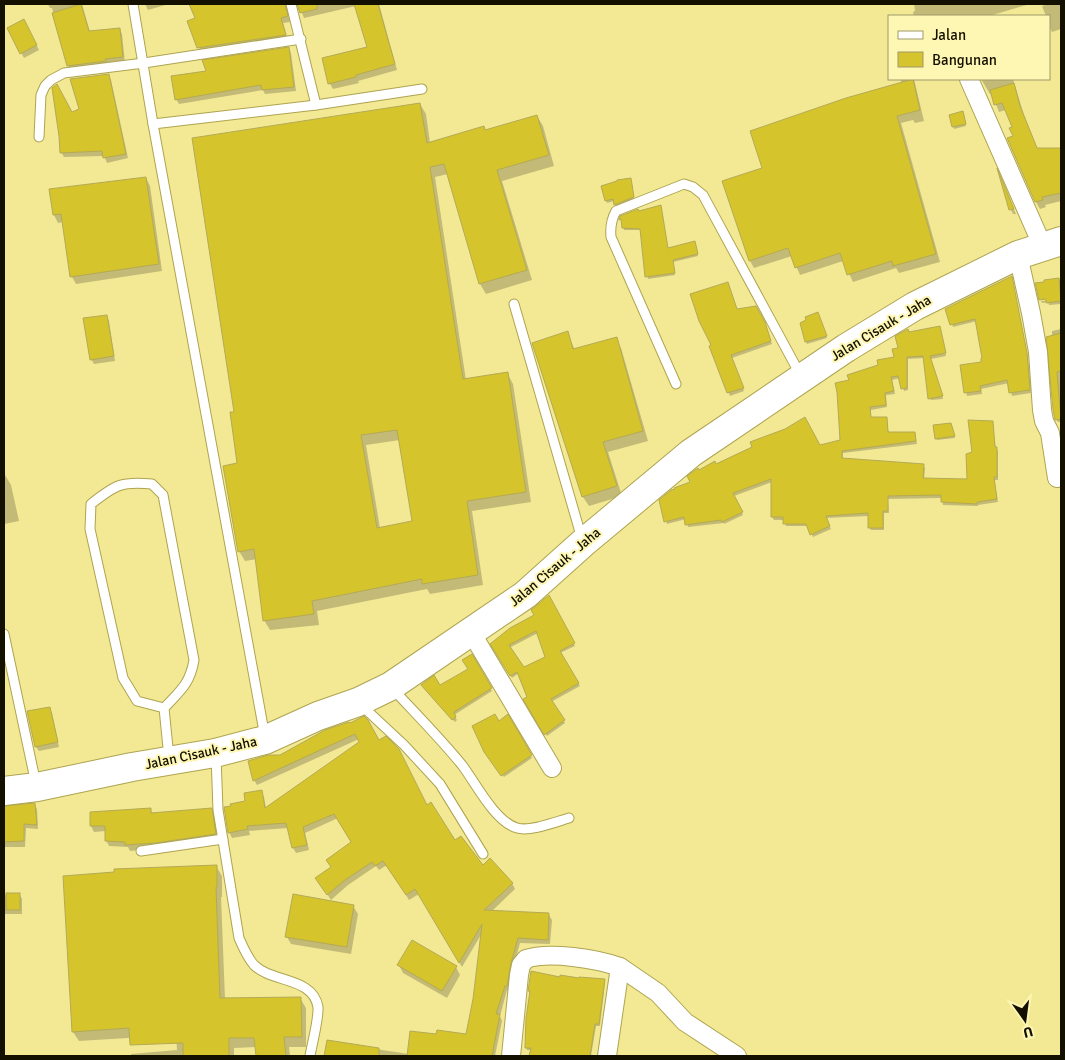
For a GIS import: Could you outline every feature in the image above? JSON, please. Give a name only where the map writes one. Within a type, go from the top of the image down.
[{"type":"main road","name":"Jalan Cisauk - Jaha","points":[[4,791],[37,787],[216,753],[265,740],[318,716],[358,702],[391,686],[525,595],[691,453],[802,377],[915,306],[1041,247]]},
{"type":"street","points":[[969,80],[1041,247],[1031,313],[1038,352],[1042,410],[1044,421],[1050,433],[1056,478]]},
{"type":"street","points":[[471,632],[552,768]]},
{"type":"street","points":[[511,1056],[518,975],[526,958],[533,956],[602,961],[620,967],[658,993],[685,1022],[737,1056]]},
{"type":"street","points":[[607,1056],[620,967]]},
{"type":"lane","points":[[133,4],[265,740]]},
{"type":"lane","points":[[292,4],[316,105]]},
{"type":"lane","points":[[39,137],[41,95],[50,80],[64,73],[301,39]]},
{"type":"lane","points":[[153,124],[316,105],[422,88]]},
{"type":"lane","points":[[676,384],[611,237],[610,227],[616,210],[684,184],[703,195],[802,377]]},
{"type":"lane","points":[[514,304],[583,544]]},
{"type":"lane","points":[[132,482],[152,484],[162,495],[194,660],[193,671],[187,684],[164,708],[137,701],[123,678],[90,529],[91,504],[110,488],[132,482]]},
{"type":"lane","points":[[4,634],[37,787]]},
{"type":"lane","points":[[391,686],[462,765],[498,815],[508,824],[518,828],[535,828],[569,818]]},
{"type":"lane","points":[[358,702],[404,745],[440,784],[483,854]]},
{"type":"lane","points":[[164,708],[170,761]]},
{"type":"lane","points":[[216,753],[218,810],[240,938],[245,953],[254,965],[266,973],[304,987],[312,992],[318,1009],[310,1056]]},
{"type":"lane","points":[[141,851],[223,839]]},
{"type":"building","points":[[81,4],[89,31],[120,28],[123,57],[67,66],[52,13]]},
{"type":"building","points":[[189,4],[285,4],[288,16],[281,18],[286,35],[197,48],[187,21],[195,18]]},
{"type":"building","points":[[297,4],[317,4],[317,9],[300,13]]},
{"type":"building","points":[[354,4],[378,4],[395,64],[328,84],[322,58],[367,47]]},
{"type":"building","points":[[24,19],[37,45],[20,54],[7,28]]},
{"type":"building","points":[[289,47],[294,87],[262,90],[261,85],[175,100],[171,76],[206,71],[202,60]]},
{"type":"building","points":[[109,74],[126,154],[103,158],[102,151],[60,153],[52,88],[57,84],[72,112],[79,109],[70,79]]},
{"type":"building","points":[[913,80],[920,110],[897,116],[936,254],[893,266],[892,261],[847,275],[840,253],[795,268],[788,248],[749,261],[722,181],[762,168],[750,131],[846,98]]},
{"type":"building","points":[[1014,83],[1020,106],[1037,148],[1061,148],[1061,193],[1042,197],[1043,200],[1035,202],[1007,138],[1013,136],[1009,128],[1012,127],[1002,103],[994,105],[990,90]]},
{"type":"building","points":[[420,103],[427,143],[484,126],[485,130],[537,115],[549,155],[497,170],[527,270],[479,284],[444,164],[430,167],[463,379],[508,372],[526,492],[467,501],[478,575],[422,584],[422,579],[312,601],[314,614],[263,621],[254,549],[238,552],[223,466],[237,463],[230,412],[234,412],[192,138]],"holes":[[[397,430],[412,521],[377,528],[361,435]]]},
{"type":"building","points":[[963,111],[966,124],[952,127],[949,115]]},
{"type":"building","points":[[997,168],[1014,209],[1009,210]]},
{"type":"building","points":[[146,177],[159,264],[70,277],[61,214],[53,215],[49,189]]},
{"type":"building","points":[[631,178],[634,197],[614,205],[613,199],[605,201],[601,186],[617,180]]},
{"type":"building","points":[[661,205],[668,248],[695,241],[698,254],[673,260],[675,273],[645,277],[640,229],[622,228],[621,219],[619,220],[620,216],[638,209],[639,211]]},
{"type":"building","points":[[1012,276],[1027,353],[1030,390],[1009,393],[1007,380],[980,386],[981,391],[964,393],[960,365],[981,362],[982,358],[975,319],[950,325],[945,309]]},
{"type":"building","points":[[1059,278],[1061,301],[1046,303],[1046,299],[1039,300],[1035,283]]},
{"type":"building","points":[[728,282],[737,309],[756,306],[765,322],[771,341],[731,355],[744,388],[727,393],[709,346],[711,345],[699,321],[690,294]]},
{"type":"building","points":[[818,312],[827,336],[805,342],[800,323],[806,320],[805,317]]},
{"type":"building","points":[[107,315],[114,356],[90,360],[83,318]]},
{"type":"building","points":[[940,326],[946,353],[930,356],[943,396],[928,399],[923,356],[907,357],[907,388],[901,389],[898,376],[891,377],[894,391],[885,393],[886,405],[870,407],[871,417],[887,417],[888,432],[915,432],[916,441],[842,451],[842,458],[924,464],[923,478],[967,479],[966,454],[972,452],[968,420],[993,421],[995,447],[997,447],[997,477],[994,477],[997,499],[977,502],[977,504],[941,502],[941,495],[888,496],[888,511],[883,511],[883,528],[868,528],[868,513],[826,516],[830,526],[810,535],[806,524],[783,524],[783,517],[771,517],[771,479],[733,493],[743,512],[722,522],[721,520],[685,525],[684,517],[664,522],[659,500],[674,488],[690,482],[687,476],[698,468],[699,470],[715,461],[716,464],[752,447],[750,442],[785,429],[805,417],[820,445],[840,440],[835,383],[849,380],[847,375],[878,365],[877,360],[894,357],[892,349],[898,348],[895,336],[908,329],[909,332]]},
{"type":"building","points":[[568,331],[573,349],[617,337],[643,431],[603,442],[617,486],[582,497],[532,343]]},
{"type":"building","points":[[1061,333],[1061,371],[1057,372],[1061,419],[1055,420],[1046,337]]},
{"type":"building","points":[[951,423],[955,436],[935,439],[933,425]]},
{"type":"building","points":[[549,595],[575,643],[560,651],[579,683],[551,699],[565,720],[544,735],[523,699],[527,697],[517,672],[510,676],[490,644],[510,628],[534,615],[531,610]],"holes":[[[536,631],[545,657],[524,667],[509,645]]]},
{"type":"building","points":[[472,654],[492,688],[454,712],[456,717],[452,720],[421,685],[434,675],[440,685],[468,669],[462,660]]},
{"type":"building","points":[[50,707],[58,742],[35,747],[27,711]]},
{"type":"building","points":[[495,714],[499,721],[508,714],[532,755],[501,776],[484,752],[472,726]]},
{"type":"building","points":[[364,716],[379,740],[386,736],[399,749],[427,805],[431,802],[455,840],[461,836],[483,865],[490,858],[513,883],[484,910],[549,913],[548,940],[518,938],[507,986],[505,986],[496,1014],[500,1014],[492,1056],[407,1056],[410,1031],[436,1034],[437,1030],[466,1034],[473,999],[482,924],[459,963],[415,889],[406,895],[383,861],[375,866],[372,862],[327,895],[315,878],[331,867],[326,860],[351,842],[334,814],[303,827],[307,845],[292,848],[286,823],[247,826],[248,829],[228,833],[224,807],[245,801],[244,793],[262,790],[265,808],[359,742],[355,734],[253,781],[248,761],[268,755],[280,755],[325,730],[350,723]]},
{"type":"building","points":[[35,803],[37,825],[24,824],[24,841],[4,842],[4,806]]},
{"type":"building","points":[[151,808],[151,813],[212,808],[216,834],[156,843],[125,845],[125,842],[105,841],[105,826],[90,826],[90,812]]},
{"type":"building","points":[[217,865],[220,998],[301,997],[302,1037],[284,1037],[286,1056],[256,1056],[254,1038],[229,1038],[229,1056],[183,1056],[183,1043],[130,1045],[129,1028],[72,1032],[63,876],[114,872],[114,869]]},
{"type":"building","points":[[6,893],[20,893],[20,910],[6,910]]},
{"type":"building","points":[[293,894],[354,905],[347,947],[285,937]]},
{"type":"building","points":[[412,940],[457,966],[442,991],[397,965]]},
{"type":"building","points":[[531,971],[560,977],[560,975],[605,979],[599,1024],[595,1024],[590,1056],[529,1056],[531,1048],[525,1048]]},
{"type":"building","points":[[327,1040],[379,1048],[379,1056],[324,1056]]}]
